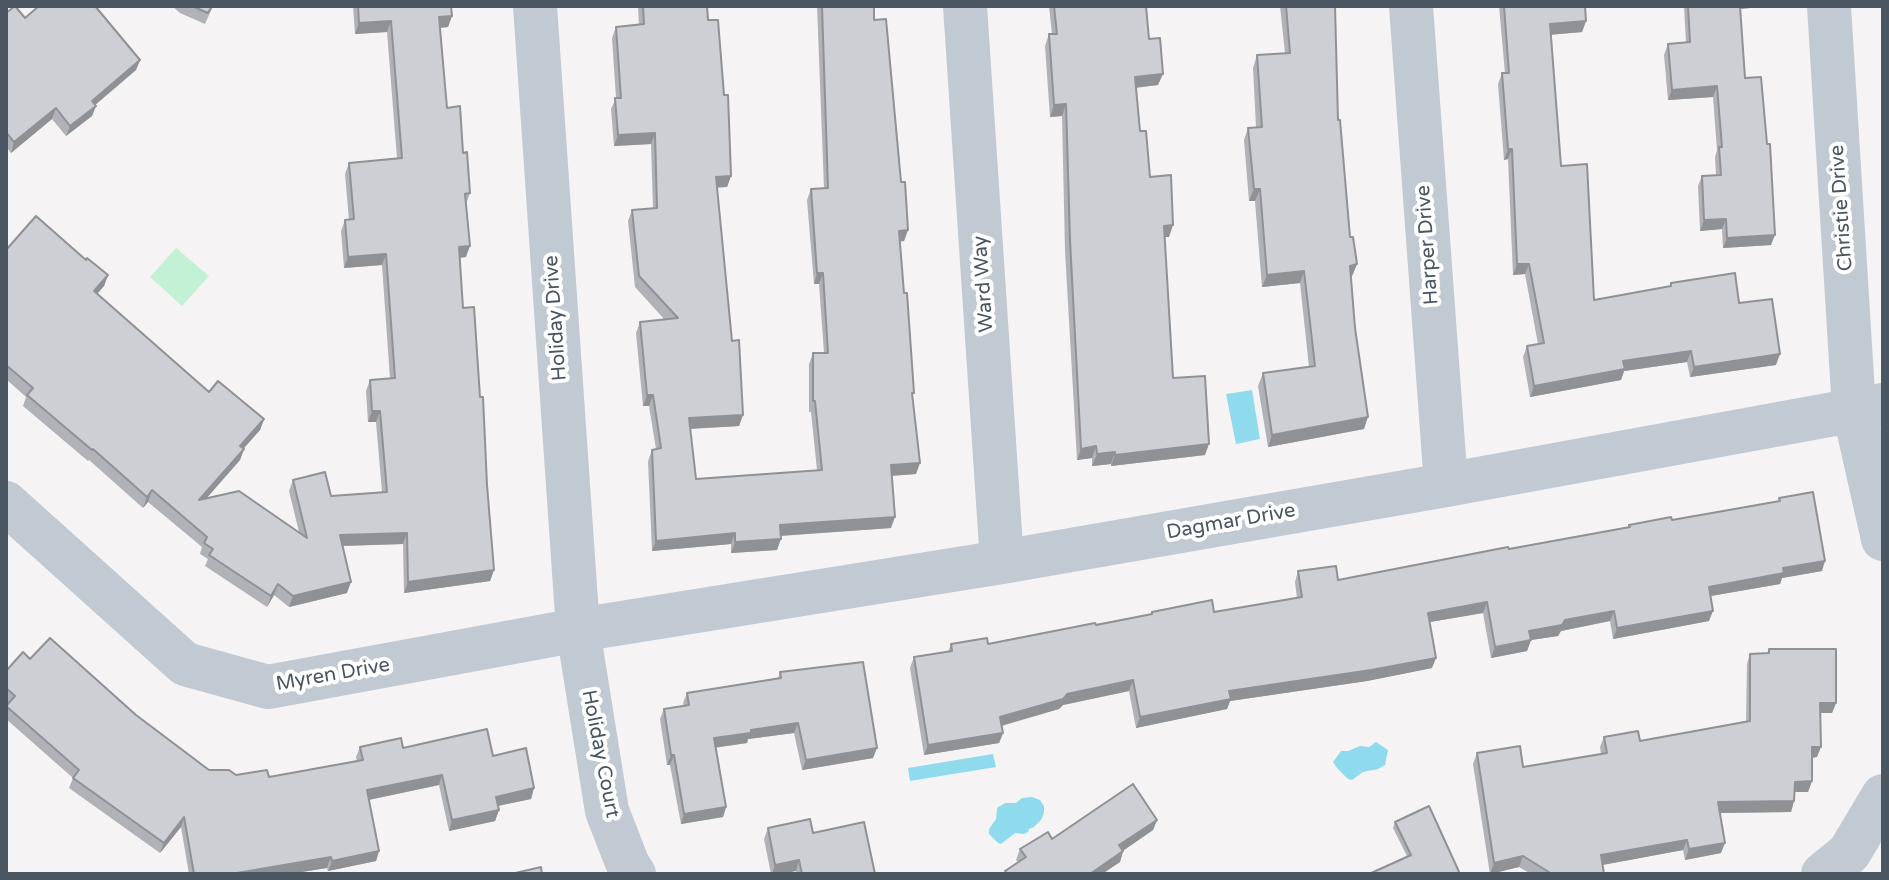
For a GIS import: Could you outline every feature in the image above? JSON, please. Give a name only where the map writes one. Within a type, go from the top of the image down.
[{"type":"street","name":"Holiday Drive","points":[[535,6],[578,630]]},
{"type":"street","name":"Ward Way","points":[[965,6],[1002,562]]},
{"type":"street","name":"Harper Drive","points":[[1411,6],[1446,485]]},
{"type":"street","name":"Christie Drive","points":[[1829,6],[1883,539]]},
{"type":"street","name":"Dagmar Drive","points":[[578,630],[1002,562],[1869,407]]},
{"type":"street","name":"Myren Drive","points":[[14,527],[185,664],[268,687],[578,630]]},
{"type":"street","name":"Holiday Court","points":[[578,630],[607,811],[634,874]]},
{"type":"street","points":[[1823,874],[1849,853],[1883,796]]},
{"type":"green space","points":[[176,248],[209,276],[182,306],[150,277]]},
{"type":"water","points":[[1252,390],[1260,439],[1236,444],[1226,394]]},
{"type":"water","points":[[1376,742],[1388,750],[1385,765],[1378,769],[1363,772],[1352,780],[1333,762],[1341,751],[1369,747]]},
{"type":"water","points":[[993,754],[996,767],[910,781],[908,768]]},
{"type":"water","points":[[1032,797],[1044,806],[1041,820],[1028,832],[1015,833],[998,843],[989,834],[997,808]]},
{"type":"building","points":[[15,6],[25,18],[39,6],[95,6],[140,60],[92,101],[96,106],[70,126],[56,108],[14,142],[6,132],[6,13]]},
{"type":"building","points":[[192,6],[212,6],[208,13]]},
{"type":"building","points":[[358,6],[451,6],[452,16],[439,17],[447,108],[460,106],[463,153],[467,152],[470,193],[465,194],[470,246],[459,247],[463,308],[474,307],[494,570],[408,582],[407,533],[340,535],[351,582],[293,596],[278,584],[271,596],[209,555],[213,549],[204,543],[207,537],[152,490],[147,497],[27,395],[33,388],[6,365],[6,250],[36,216],[108,275],[94,291],[209,392],[218,381],[264,419],[240,446],[244,449],[199,500],[239,491],[307,538],[293,480],[325,472],[331,496],[387,492],[380,411],[372,411],[370,380],[395,378],[386,254],[348,257],[345,220],[354,219],[349,163],[402,158],[391,21],[359,23]]},
{"type":"building","points":[[643,6],[707,6],[708,20],[718,20],[724,95],[728,95],[731,176],[716,177],[732,341],[739,340],[743,415],[689,418],[696,479],[822,470],[813,401],[813,353],[828,353],[823,273],[817,273],[811,189],[828,188],[822,6],[874,6],[874,20],[886,19],[901,182],[905,182],[908,230],[899,231],[920,463],[891,465],[895,517],[780,525],[781,539],[735,542],[735,533],[656,541],[652,450],[661,448],[653,395],[647,395],[640,322],[678,318],[639,276],[632,210],[657,208],[655,133],[618,135],[615,98],[621,98],[616,27],[644,24]]},
{"type":"building","points":[[1054,6],[1146,6],[1149,39],[1160,38],[1163,74],[1135,77],[1140,131],[1146,131],[1150,177],[1171,175],[1173,225],[1164,226],[1173,378],[1205,376],[1209,444],[1115,455],[1115,452],[1097,454],[1096,446],[1081,449],[1066,104],[1054,105],[1049,34],[1057,34]]},
{"type":"building","points":[[1286,6],[1335,6],[1338,120],[1350,237],[1353,237],[1357,264],[1350,266],[1368,417],[1272,435],[1263,373],[1315,366],[1304,271],[1267,275],[1260,189],[1254,189],[1248,128],[1262,127],[1257,55],[1290,53]]},
{"type":"building","points":[[1504,6],[1585,6],[1586,21],[1550,24],[1561,166],[1587,164],[1594,300],[1735,273],[1739,303],[1772,299],[1780,354],[1694,367],[1691,351],[1623,361],[1625,369],[1534,386],[1527,346],[1544,343],[1529,264],[1517,264],[1512,149],[1508,149],[1502,73],[1509,73]]},
{"type":"building","points":[[1688,6],[1740,6],[1745,78],[1761,77],[1767,144],[1770,144],[1775,235],[1727,238],[1726,219],[1704,220],[1702,176],[1721,175],[1719,147],[1722,147],[1717,86],[1672,90],[1668,44],[1690,42]]},
{"type":"building","points":[[1813,492],[1825,561],[1783,568],[1784,573],[1709,587],[1713,611],[1617,628],[1614,611],[1565,620],[1562,625],[1529,631],[1531,640],[1495,647],[1487,602],[1428,613],[1436,658],[1229,691],[1231,699],[1140,717],[1133,680],[1067,694],[1063,699],[1000,717],[1003,733],[928,745],[914,657],[952,651],[951,644],[987,638],[988,644],[1212,600],[1214,612],[1302,597],[1298,571],[1336,566],[1338,580],[1671,517],[1672,520],[1780,501],[1779,498]]},
{"type":"building","points":[[50,638],[136,715],[209,770],[229,770],[236,775],[267,770],[269,777],[363,760],[360,747],[401,738],[403,748],[487,729],[493,756],[526,748],[534,788],[496,797],[499,810],[452,820],[442,775],[367,790],[379,851],[332,861],[331,857],[231,874],[194,874],[184,817],[164,843],[73,778],[79,770],[6,706],[15,696],[6,688],[6,671],[23,652],[30,659]]},
{"type":"building","points":[[1769,649],[1836,649],[1836,703],[1820,703],[1821,747],[1812,747],[1812,781],[1795,782],[1794,801],[1718,802],[1725,843],[1689,849],[1687,840],[1601,855],[1604,874],[1552,874],[1523,856],[1494,863],[1477,753],[1520,746],[1523,767],[1607,753],[1604,737],[1638,731],[1640,741],[1750,721],[1750,654],[1769,653]]},
{"type":"building","points":[[863,662],[877,748],[806,760],[798,723],[714,738],[726,807],[684,814],[664,709],[689,705],[687,693],[781,678],[780,672]]},
{"type":"building","points":[[1133,784],[1157,820],[1119,845],[1123,851],[1090,874],[1007,874],[1005,871],[1026,857],[1020,849],[1048,832],[1052,839]]},
{"type":"building","points":[[1429,806],[1460,874],[1369,874],[1411,855],[1395,822]]},
{"type":"building","points":[[810,819],[813,833],[864,822],[875,874],[802,874],[799,860],[775,865],[768,828]]},
{"type":"building","points":[[541,867],[542,874],[511,874]]}]
